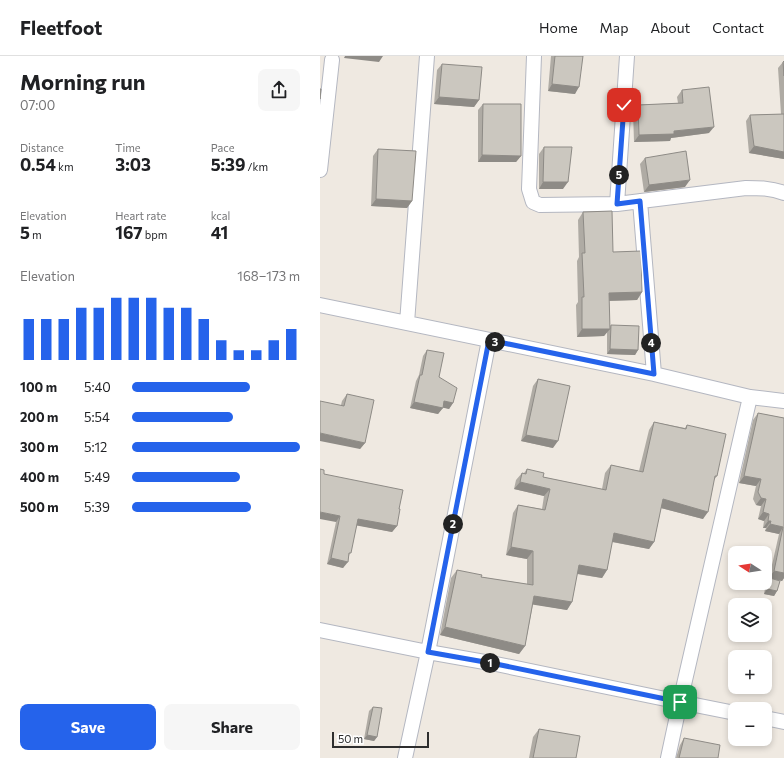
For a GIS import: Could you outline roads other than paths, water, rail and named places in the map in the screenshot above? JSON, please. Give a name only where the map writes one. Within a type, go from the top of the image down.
[{"type":"street","points":[[407,323],[427,56]]},
{"type":"street","points":[[534,56],[529,189],[533,202],[540,205],[617,204],[746,188],[761,188],[776,190],[784,193]]},
{"type":"street","points":[[617,204],[628,56]]},
{"type":"street","points":[[320,170],[332,60]]},
{"type":"street","points":[[640,201],[654,374]]},
{"type":"street","points":[[320,305],[654,374],[750,397],[784,401]]},
{"type":"street","points":[[405,758],[428,652],[489,340]]},
{"type":"street","points":[[668,758],[750,397]]},
{"type":"street","points":[[320,630],[728,712]]},
{"type":"street","points":[[772,719],[784,722]]}]
